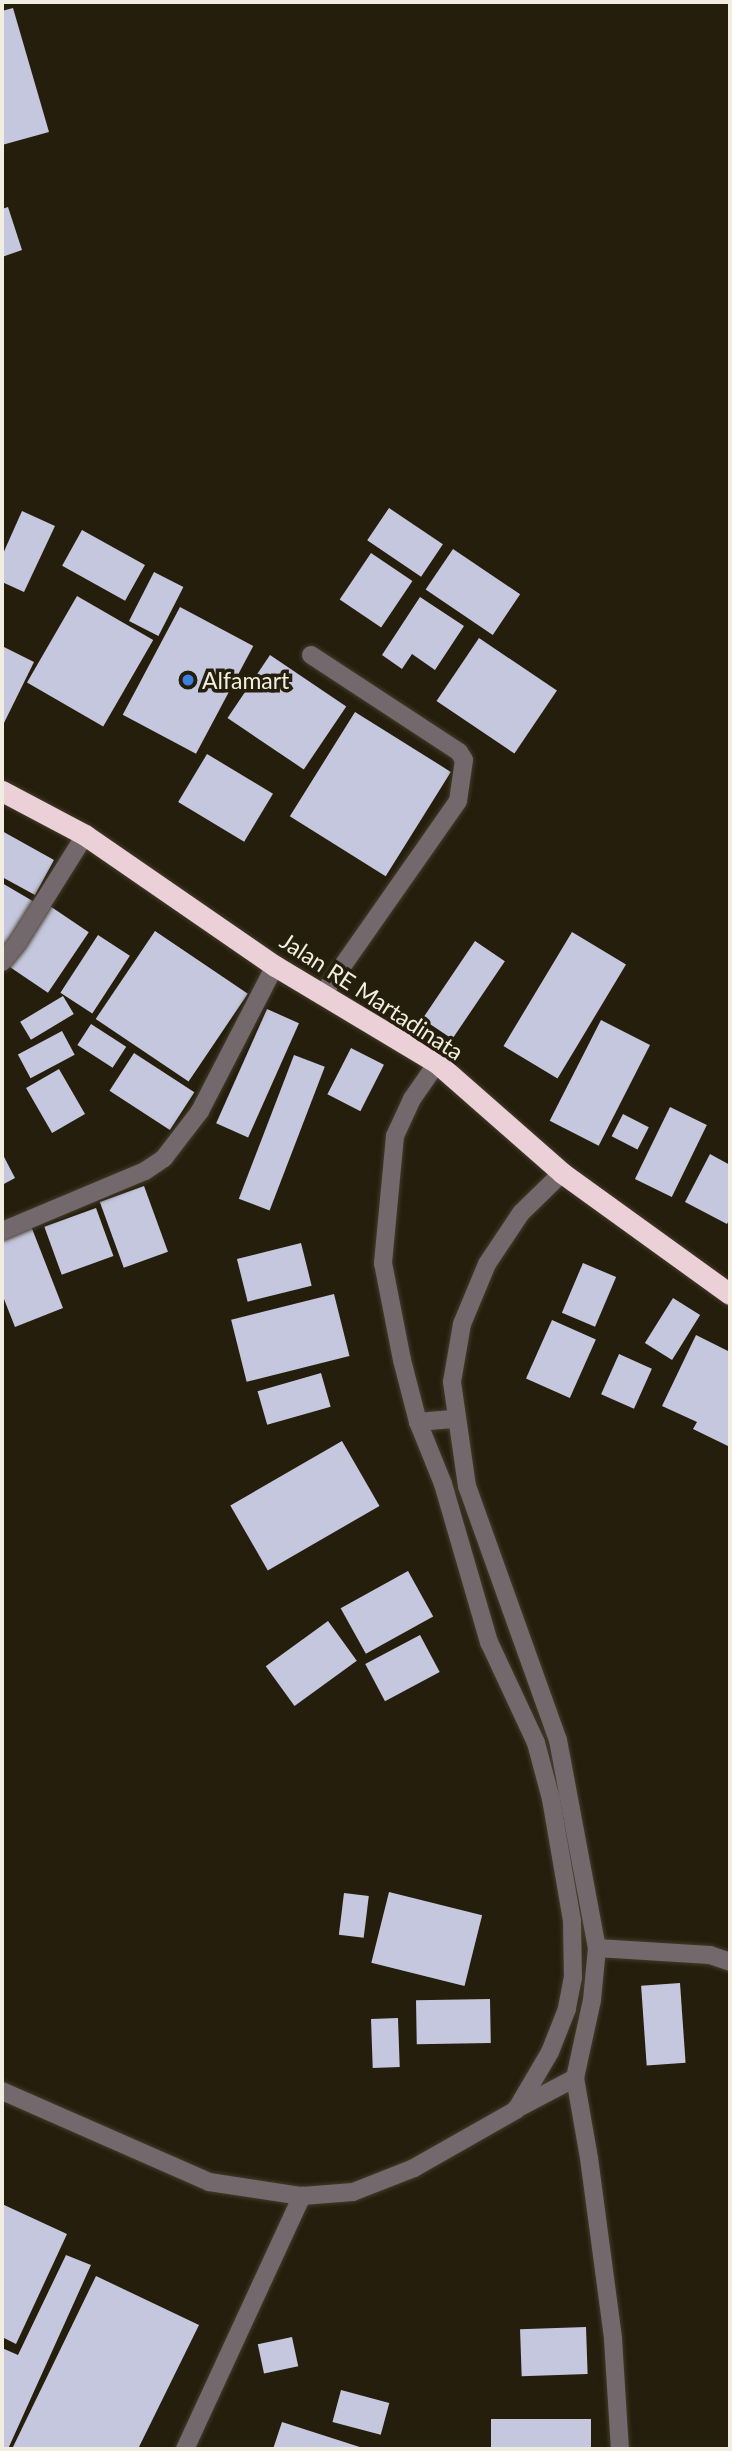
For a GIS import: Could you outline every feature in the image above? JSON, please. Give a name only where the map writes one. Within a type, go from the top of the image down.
[{"type":"highway","name":"Jalan RE Martadinata","points":[[2,791],[85,835],[275,965],[437,1063],[562,1173],[730,1294]]},
{"type":"street","points":[[311,655],[459,752],[464,760],[457,801],[322,995]]},
{"type":"street","points":[[2,962],[18,942],[85,835]]},
{"type":"street","points":[[2,1231],[145,1171],[164,1158],[200,1111],[275,965]]},
{"type":"street","points":[[437,1063],[412,1099],[395,1136],[383,1263],[402,1360],[418,1422],[443,1484],[489,1642],[536,1742],[551,1799],[572,1921],[573,1977],[567,2010],[550,2052],[516,2109]]},
{"type":"street","points":[[562,1173],[521,1213],[488,1265],[462,1324],[452,1382],[455,1419],[471,1498],[558,1740],[597,1948],[592,2000],[575,2078],[589,2158],[613,2339],[620,2449]]},
{"type":"street","points":[[418,1422],[455,1419]]},
{"type":"street","points":[[536,1742],[558,1740]]},
{"type":"street","points":[[597,1948],[710,1955],[730,1962]]},
{"type":"street","points":[[550,2052],[575,2078]]},
{"type":"street","points":[[2,2091],[209,2182],[302,2196],[353,2192],[414,2168],[575,2078]]},
{"type":"street","points":[[185,2449],[302,2196]]},
{"type":"building","points":[[13,8],[49,132],[2,145],[2,11]]},
{"type":"building","points":[[8,207],[22,250],[2,257],[2,209]]},
{"type":"building","points":[[389,508],[443,544],[421,577],[367,540]]},
{"type":"building","points":[[22,511],[55,526],[24,592],[2,582],[2,556]]},
{"type":"building","points":[[82,530],[145,565],[125,601],[62,566]]},
{"type":"building","points":[[453,549],[520,594],[493,635],[426,590]]},
{"type":"building","points":[[371,553],[412,581],[381,627],[340,599]]},
{"type":"building","points":[[154,572],[183,587],[158,636],[129,621]]},
{"type":"building","points":[[77,596],[153,640],[103,727],[27,683]]},
{"type":"building","points":[[420,597],[464,626],[435,670],[412,654],[402,669],[382,655]]},
{"type":"building","name":"Alfamart","points":[[180,607],[253,646],[196,754],[123,715]]},
{"type":"building","points":[[479,638],[557,691],[514,754],[437,701]]},
{"type":"building","points":[[2,646],[34,662],[2,727]]},
{"type":"building","points":[[270,655],[346,706],[304,769],[228,718]]},
{"type":"building","points":[[355,712],[451,772],[386,876],[290,816]]},
{"type":"building","points":[[207,754],[273,794],[244,842],[178,802]]},
{"type":"building","points":[[2,831],[54,860],[35,895],[2,877]]},
{"type":"building","points":[[2,883],[36,903],[2,960]]},
{"type":"building","points":[[44,902],[89,932],[48,993],[3,963]]},
{"type":"building","points":[[155,931],[248,994],[189,1082],[96,1019]]},
{"type":"building","points":[[572,932],[626,964],[558,1078],[503,1046]]},
{"type":"building","points":[[98,935],[130,956],[92,1014],[60,993]]},
{"type":"building","points":[[475,941],[505,961],[452,1039],[422,1019]]},
{"type":"building","points":[[63,996],[74,1014],[31,1040],[20,1022]]},
{"type":"building","points":[[267,1009],[299,1023],[248,1137],[216,1123]]},
{"type":"building","points":[[601,1020],[650,1045],[599,1146],[550,1121]]},
{"type":"building","points":[[91,1024],[126,1047],[113,1068],[77,1045]]},
{"type":"building","points":[[62,1031],[75,1055],[31,1078],[18,1054]]},
{"type":"building","points":[[351,1048],[384,1065],[360,1111],[327,1094]]},
{"type":"building","points":[[134,1053],[194,1092],[170,1130],[109,1091]]},
{"type":"building","points":[[294,1055],[325,1067],[270,1211],[239,1199]]},
{"type":"building","points":[[59,1069],[85,1114],[52,1133],[26,1088]]},
{"type":"building","points":[[670,1107],[707,1125],[672,1197],[635,1179]]},
{"type":"building","points":[[623,1114],[649,1127],[637,1149],[612,1136]]},
{"type":"building","points":[[2,1153],[15,1178],[2,1185]]},
{"type":"building","points":[[710,1154],[730,1165],[730,1218],[727,1224],[685,1202]]},
{"type":"building","points":[[144,1186],[168,1252],[124,1268],[100,1202]]},
{"type":"building","points":[[96,1208],[113,1256],[62,1275],[44,1227]]},
{"type":"building","points":[[31,1226],[63,1308],[15,1327],[2,1294],[2,1237]]},
{"type":"building","points":[[301,1243],[312,1286],[248,1302],[237,1259]]},
{"type":"building","points":[[583,1263],[616,1277],[595,1327],[562,1313]]},
{"type":"building","points":[[334,1294],[349,1356],[247,1382],[231,1320]]},
{"type":"building","points":[[673,1298],[700,1315],[672,1360],[645,1343]]},
{"type":"building","points":[[552,1320],[596,1340],[570,1398],[526,1378]]},
{"type":"building","points":[[696,1335],[730,1352],[730,1447],[693,1429],[697,1422],[662,1406]]},
{"type":"building","points":[[619,1354],[652,1369],[634,1409],[601,1394]]},
{"type":"building","points":[[321,1373],[331,1407],[267,1425],[258,1391]]},
{"type":"building","points":[[342,1441],[380,1506],[268,1570],[230,1506]]},
{"type":"building","points":[[408,1571],[433,1616],[366,1654],[341,1608]]},
{"type":"building","points":[[328,1621],[357,1661],[295,1706],[266,1666]]},
{"type":"building","points":[[420,1635],[440,1672],[385,1701],[365,1664]]},
{"type":"building","points":[[389,1892],[482,1915],[464,1986],[371,1963]]},
{"type":"building","points":[[344,1893],[369,1896],[364,1938],[339,1935]]},
{"type":"building","points":[[680,1983],[686,2063],[647,2066],[641,1986]]},
{"type":"building","points":[[490,1999],[491,2043],[417,2044],[416,2000]]},
{"type":"building","points":[[398,2018],[400,2067],[373,2068],[371,2019]]},
{"type":"building","points":[[2,2204],[67,2234],[16,2344],[2,2337]]},
{"type":"building","points":[[66,2255],[91,2265],[8,2449],[2,2449],[2,2348],[18,2355]]},
{"type":"building","points":[[96,2276],[199,2325],[138,2449],[12,2449]]},
{"type":"building","points":[[586,2327],[588,2374],[522,2376],[520,2329]]},
{"type":"building","points":[[292,2337],[298,2366],[264,2374],[258,2344]]},
{"type":"building","points":[[341,2390],[389,2403],[381,2435],[332,2422]]},
{"type":"building","points":[[491,2419],[591,2419],[591,2449],[491,2449]]},
{"type":"building","points":[[282,2422],[366,2449],[273,2449]]},
{"type":"place","name":"Alfamart","points":[[188,680]]}]
